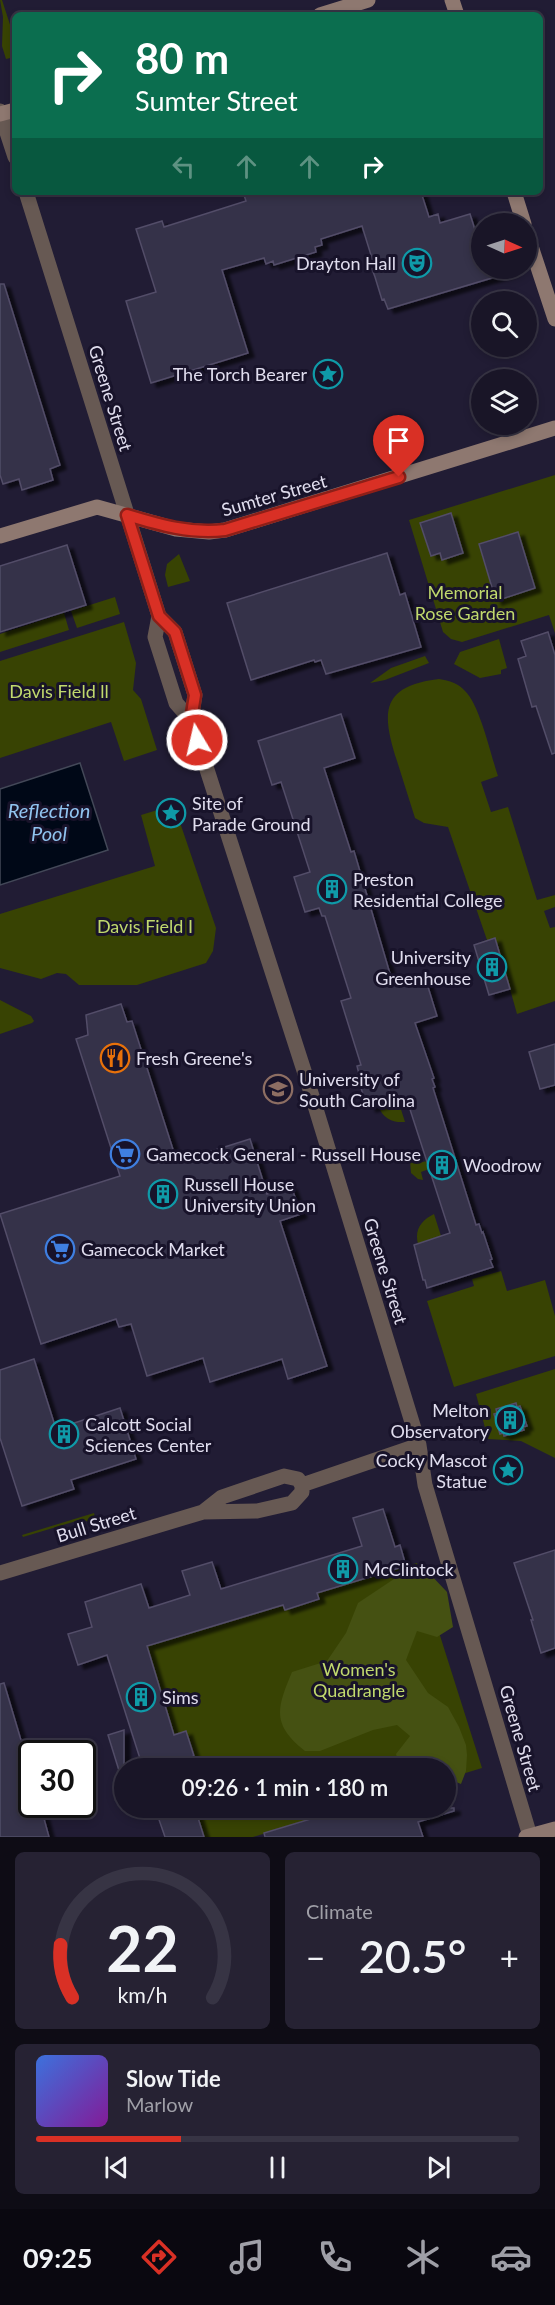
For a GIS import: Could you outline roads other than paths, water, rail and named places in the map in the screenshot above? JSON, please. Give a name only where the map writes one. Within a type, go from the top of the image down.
[{"type":"street","points":[[330,12],[368,0]]},
{"type":"street","points":[[4,112],[12,145]]},
{"type":"street","name":"Greene Street","points":[[27,195],[159,616],[155,638],[176,703],[191,720],[311,1094],[419,1445],[425,1485],[528,1837]]},
{"type":"street","points":[[515,195],[521,213]]},
{"type":"street","points":[[537,264],[555,319]]},
{"type":"street","name":"Sumter Street","points":[[0,536],[97,507],[176,529],[209,532],[225,530],[555,428]]},
{"type":"street","name":"Bull Street","points":[[302,1485],[419,1445]]},
{"type":"street","name":"Bull Street","points":[[0,1573],[203,1512],[257,1511],[292,1503],[302,1492],[302,1485],[298,1479],[284,1476],[222,1497],[203,1512]]},
{"type":"street","points":[[528,1837],[555,1829]]},
{"type":"water","name":"Reflection Pool","points":[[80,763],[108,850],[0,885],[0,789]]},
{"type":"place","name":"Drayton Hall","points":[[417,263]]},
{"type":"place","name":"The Torch Bearer","points":[[328,374]]},
{"type":"place","name":"Site of Parade Ground","points":[[171,813]]},
{"type":"place","name":"Preston Residential College","points":[[332,889]]},
{"type":"place","name":"University Greenhouse","points":[[492,967]]},
{"type":"place","name":"Fresh Greene's","points":[[115,1058]]},
{"type":"place","name":"University of South Carolina","points":[[278,1089]]},
{"type":"place","name":"Gamecock General - Russell House","points":[[125,1154]]},
{"type":"place","name":"Woodrow","points":[[442,1165]]},
{"type":"place","name":"Russell House University Union","points":[[163,1194]]},
{"type":"place","name":"Gamecock Market","points":[[60,1249]]},
{"type":"place","name":"Melton Observatory","points":[[510,1420]]},
{"type":"place","name":"Calcott Social Sciences Center","points":[[64,1434]]},
{"type":"place","name":"Cocky Mascot Statue","points":[[508,1470]]},
{"type":"place","name":"McClintock","points":[[343,1569]]},
{"type":"place","name":"Sims","points":[[141,1697]]},
{"type":"park label","name":"Memorial Rose Garden","points":[[465,602]]},
{"type":"park label","name":"Davis Field ll","points":[[59,691]]},
{"type":"park label","name":"Davis Field I","points":[[145,926]]},
{"type":"park label","name":"Women's Quadrangle","points":[[359,1679]]}]
